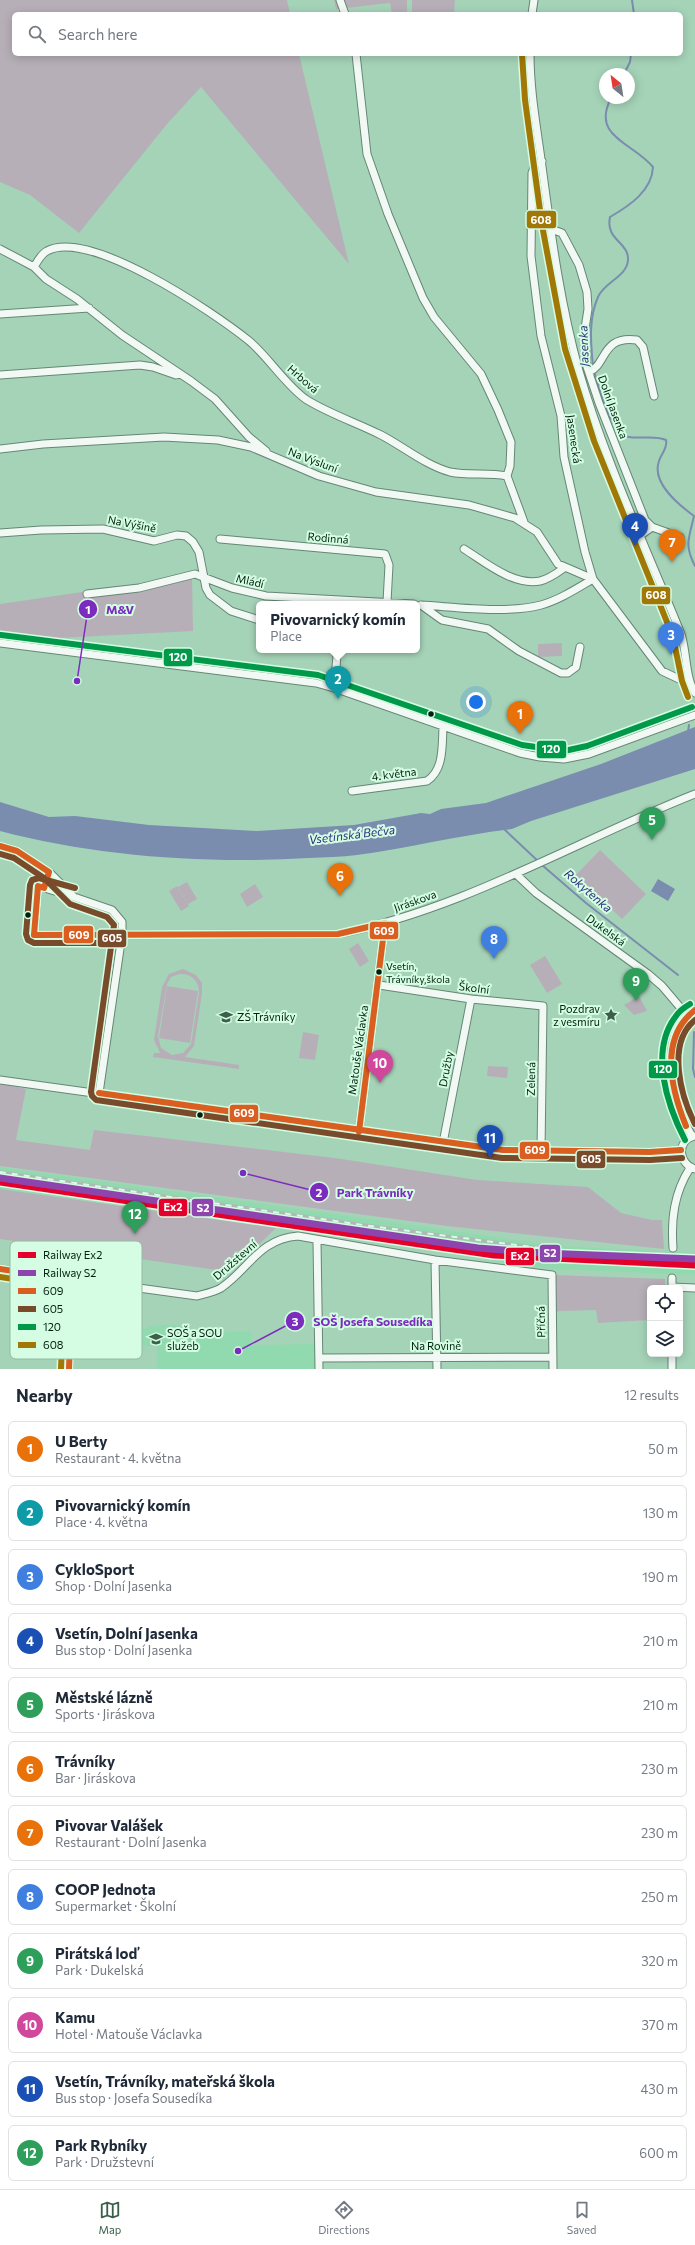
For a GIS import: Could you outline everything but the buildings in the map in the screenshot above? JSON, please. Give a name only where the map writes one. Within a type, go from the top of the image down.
[{"type":"street","points":[[340,0],[344,12]]},
{"type":"street","points":[[532,12],[534,0]]},
{"type":"street","points":[[356,56],[367,154],[388,214],[423,298],[434,316],[481,374],[498,410],[511,442],[510,466],[507,476],[524,522]]},
{"type":"street","name":"Dolní Jasenka","points":[[530,56],[531,85],[561,297],[579,371],[602,437],[685,646],[689,678],[695,693]]},
{"type":"street","name":"Jasenecká","points":[[542,161],[534,167],[532,173],[531,226],[531,256],[540,336],[561,416],[564,457],[593,580],[662,671],[679,679],[689,678]]},
{"type":"street","name":"Dolní Jasenka","points":[[551,229],[562,233],[569,243],[583,278],[588,303],[584,335],[592,371],[645,520],[652,527]]},
{"type":"street","name":"Hrbová","points":[[34,267],[45,251],[66,246],[106,254],[128,264],[206,311],[249,341],[306,400],[382,436],[432,466],[466,474],[494,473],[507,476]]},
{"type":"street","points":[[0,249],[34,267],[46,279],[89,308],[122,335],[191,381],[215,399],[249,437],[269,454]]},
{"type":"street","points":[[0,314],[89,308]]},
{"type":"street","name":"Dolní Jasenka","points":[[592,371],[604,353],[614,344],[626,340],[639,341],[643,347],[654,396]]},
{"type":"street","points":[[0,375],[140,365],[167,371],[191,381]]},
{"type":"street","name":"Na Výsluní","points":[[0,449],[43,444],[200,437],[251,447],[319,476],[376,492],[469,505],[524,522],[537,532],[553,558],[564,568],[593,580]]},
{"type":"street","points":[[641,535],[652,527],[680,537]]},
{"type":"street","name":"Na Výšině","points":[[0,533],[41,530],[103,529],[154,541],[177,535],[186,536],[193,542],[199,552],[208,592],[231,611],[256,619]]},
{"type":"street","name":"Rodinná","points":[[220,539],[385,554],[389,565],[387,601]]},
{"type":"street","points":[[464,549],[488,565],[515,578],[528,581],[539,581],[553,576],[564,568]]},
{"type":"street","name":"Mládí","points":[[87,594],[139,588],[195,574],[204,576],[232,588],[266,596],[367,601]]},
{"type":"street","points":[[420,604],[481,609],[540,606],[558,599],[593,580]]},
{"type":"street","points":[[420,605],[442,620],[488,629],[519,651],[561,673],[568,674],[576,667],[580,647]]},
{"type":"street","points":[[0,643],[282,677],[334,688],[520,753],[540,757],[564,759],[589,754],[695,715]]},
{"type":"street","points":[[334,688],[335,653]]},
{"type":"street","name":"4. května","points":[[352,791],[427,781],[432,778],[441,760],[443,727]]},
{"type":"street","name":"Jiráskova","points":[[44,888],[38,886],[34,935],[338,934],[385,923],[517,875],[536,865],[695,794]]},
{"type":"street","points":[[0,846],[17,851],[49,872],[74,897]]},
{"type":"street","points":[[49,872],[44,888],[112,910],[122,922],[122,935],[99,1093]]},
{"type":"street","name":"Dukelská","points":[[517,875],[536,893],[648,974],[662,986],[679,1006]]},
{"type":"street","name":"Matouše Václavka","points":[[359,1132],[379,985],[385,923]]},
{"type":"street","name":"Školní","points":[[379,985],[471,999],[543,1006]]},
{"type":"street","name":"Družby","points":[[443,1143],[471,999]]},
{"type":"street","name":"Zelená","points":[[541,1152],[543,1006]]},
{"type":"street","points":[[673,1248],[675,1199],[683,1179],[693,1168],[683,1160],[681,1150],[685,1142],[693,1136],[680,1113],[673,1076],[672,1058],[675,1034],[685,1016],[695,1010]]},
{"type":"street","points":[[0,1080],[99,1093],[359,1132],[503,1150],[541,1152],[650,1152],[681,1150]]},
{"type":"street","name":"Družstevní","points":[[142,1289],[197,1296],[220,1289],[258,1253],[282,1238],[298,1236],[317,1241],[435,1260],[552,1275]]},
{"type":"street","points":[[317,1241],[319,1369]]},
{"type":"street","points":[[435,1260],[437,1369]]},
{"type":"street","name":"Družstevní","points":[[0,1269],[10,1271]]},
{"type":"street","name":"Příčná","points":[[552,1275],[553,1369]]},
{"type":"street","points":[[672,1278],[672,1285]]},
{"type":"street","points":[[683,1287],[695,1288]]},
{"type":"street","name":"Na Rovině","points":[[319,1358],[437,1356],[553,1357]]},
{"type":"street","points":[[672,1357],[672,1369]]},
{"type":"street","points":[[69,1359],[69,1369]]},
{"type":"shaded area","points":[[0,0],[287,0],[290,12],[12,12],[12,56],[299,56],[349,264],[201,87],[167,124],[79,233],[30,195],[0,182]]},
{"type":"shaded area","points":[[334,0],[407,0],[407,12],[392,12],[390,3],[336,9]]},
{"type":"shaded area","points":[[412,0],[455,0],[454,12],[412,12]]},
{"type":"shaded area","points":[[192,576],[193,631],[22,640],[0,633],[0,604]]},
{"type":"shaded area","points":[[562,643],[562,656],[538,657],[538,644]]},
{"type":"shaded area","points":[[600,850],[646,894],[622,919],[576,875]]},
{"type":"shaded area","points":[[187,882],[197,899],[188,904],[178,887]]},
{"type":"shaded area","points":[[255,884],[263,897],[247,907],[240,894]]},
{"type":"shaded area","points":[[177,886],[189,906],[181,911],[169,891]]},
{"type":"shaded area","points":[[358,943],[369,961],[360,967],[349,949]]},
{"type":"shaded area","points":[[545,956],[562,984],[547,993],[530,965]]},
{"type":"shaded area","points":[[183,969],[196,975],[202,983],[202,993],[194,1046],[185,1057],[239,1065],[239,1069],[153,1057],[154,1053],[160,1053],[154,1040],[162,987],[169,974]],"holes":[[[183,974],[194,978],[198,984],[199,992],[191,1044],[183,1053],[172,1055],[161,1048],[158,1036],[167,984],[171,977]]]},
{"type":"shaded area","points":[[167,986],[198,991],[190,1043],[159,1038]]},
{"type":"shaded area","points":[[639,996],[647,1011],[634,1015],[624,1005]]},
{"type":"shaded area","points":[[303,1032],[319,1035],[315,1060],[299,1058]]},
{"type":"shaded area","points":[[488,1066],[508,1067],[507,1078],[487,1076]]},
{"type":"shaded area","points":[[0,1083],[26,1089],[16,1140],[90,1150],[94,1130],[335,1158],[477,1180],[588,1187],[621,1213],[652,1220],[662,1220],[664,1249],[447,1226],[0,1166]]},
{"type":"shaded area","points":[[0,1167],[560,1246],[695,1253],[695,1275],[552,1269],[156,1209],[0,1189]]},
{"type":"shaded area","points":[[0,1189],[276,1228],[249,1254],[235,1251],[234,1254],[244,1259],[229,1272],[142,1259],[142,1241],[14,1241],[0,1239]]},
{"type":"shaded area","points":[[552,1275],[665,1279],[665,1285],[647,1285],[647,1320],[598,1323],[596,1310],[560,1311],[552,1313]]},
{"type":"shaded area","points":[[154,1325],[183,1325],[183,1333],[251,1331],[251,1345],[319,1344],[319,1369],[157,1369],[157,1346],[142,1346],[142,1329]]},
{"type":"water","name":"Vsetínská Bečva","points":[[695,727],[695,769],[531,821],[512,829],[357,855],[270,860],[193,859],[114,853],[38,840],[0,831],[0,802],[49,817],[75,816],[149,825],[257,831],[354,825],[421,813],[430,814],[441,809],[486,803],[601,764]]},
{"type":"water","points":[[658,879],[675,889],[668,901],[651,891]]},
{"type":"waterway","name":"Jasenka","points":[[632,0],[634,12]]},
{"type":"waterway","name":"Jasenka","points":[[627,68],[631,56]]},
{"type":"waterway","name":"Jasenka","points":[[593,367],[591,323],[595,306],[601,292],[624,271],[628,260],[625,249],[611,231],[609,225],[610,217],[625,208],[638,197],[649,183],[652,176],[653,167],[644,158],[617,138],[610,130],[606,122],[606,111],[609,104]]},
{"type":"waterway","name":"Jasenka","points":[[594,371],[611,420],[623,434],[629,437],[658,438],[666,440],[665,448],[659,461],[659,477],[668,493],[674,500],[694,516],[688,541],[695,566]]},
{"type":"waterway","name":"Jasenka","points":[[688,732],[689,725]]},
{"type":"waterway","name":"Rokytenka","points":[[504,829],[539,862]]},
{"type":"waterway","name":"Rokytenka","points":[[542,865],[586,903],[678,975]]},
{"type":"waterway","name":"Rokytenka","points":[[694,1032],[693,1069],[695,1077]]},
{"type":"railway","points":[[0,1172],[363,1225],[601,1256]]},
{"type":"rail line","name":"S2","points":[[0,1178],[478,1248],[542,1253],[695,1259]]},
{"type":"rail line","name":"Ex2","points":[[0,1182],[494,1255],[695,1265]]},
{"type":"transit line","name":"608","points":[[522,56],[525,100],[542,225],[565,349],[594,441],[673,637],[682,681],[688,697]]},
{"type":"transit line","name":"120","points":[[1,635],[318,675],[522,745],[564,751],[587,746],[692,707]]},
{"type":"transit line","name":"609","points":[[0,846],[17,851],[49,872],[44,888],[38,886],[34,935],[338,934],[385,923],[359,1132]]},
{"type":"transit line","name":"605","points":[[0,854],[14,858],[44,878],[70,904],[107,917],[114,925],[91,1092],[92,1096],[96,1100],[502,1158],[650,1160],[682,1158]]},
{"type":"transit line","name":"605","points":[[75,888],[39,878],[32,880],[30,885],[26,934],[28,940],[34,943],[122,943]]},
{"type":"transit line","name":"120","points":[[685,1140],[678,1126],[667,1095],[662,1061],[663,1045],[668,1030],[677,1014],[690,1004]]},
{"type":"transit line","name":"609","points":[[686,1126],[676,1096],[673,1080],[671,1065],[672,1049],[676,1035],[684,1022],[695,1010]]},
{"type":"transit line","name":"605","points":[[695,1020],[686,1030],[681,1042],[679,1056],[681,1085],[685,1100],[695,1124]]},
{"type":"transit line","name":"609","points":[[99,1093],[503,1150],[650,1152],[681,1150]]},
{"type":"transit line","name":"609","points":[[0,1269],[10,1271]]},
{"type":"transit line","name":"608","points":[[0,1277],[10,1279]]},
{"type":"transit line","name":"608","points":[[61,1359],[61,1369]]},
{"type":"transit line","name":"609","points":[[69,1359],[69,1369]]},
{"type":"place","name":"Vsetín, Dolní Jasenka","points":[[635,546]]},
{"type":"place","name":"Pivovar Valášek","points":[[672,562]]},
{"type":"place","name":"CykloSport","points":[[671,655]]},
{"type":"place","name":"M&V","points":[[77,681]]},
{"type":"place","name":"Pivovarnický komín","points":[[338,699]]},
{"type":"place","name":"U Berty","points":[[520,734]]},
{"type":"place","name":"Městské lázně","points":[[652,840]]},
{"type":"place","name":"Trávníky","points":[[340,896]]},
{"type":"place","name":"COOP Jednota","points":[[494,959]]},
{"type":"place","name":"Vsetín, Trávníky,škola","points":[[379,972]]},
{"type":"place","name":"Pirátská loď","points":[[636,1001]]},
{"type":"place","name":"Pozdrav z vesmíru","points":[[611,1015]]},
{"type":"place","name":"ZŠ Trávníky","points":[[226,1017]]},
{"type":"place","name":"Kamu","points":[[380,1083]]},
{"type":"place","name":"Vsetín, Trávníky, mateřská škola","points":[[490,1158]]},
{"type":"place","name":"Park Trávníky","points":[[243,1173]]},
{"type":"place","name":"Park Rybníky","points":[[135,1234]]},
{"type":"place","name":"SOŠ a SOU služeb","points":[[156,1339]]},
{"type":"place","name":"SOŠ Josefa Sousedíka","points":[[238,1351]]}]
